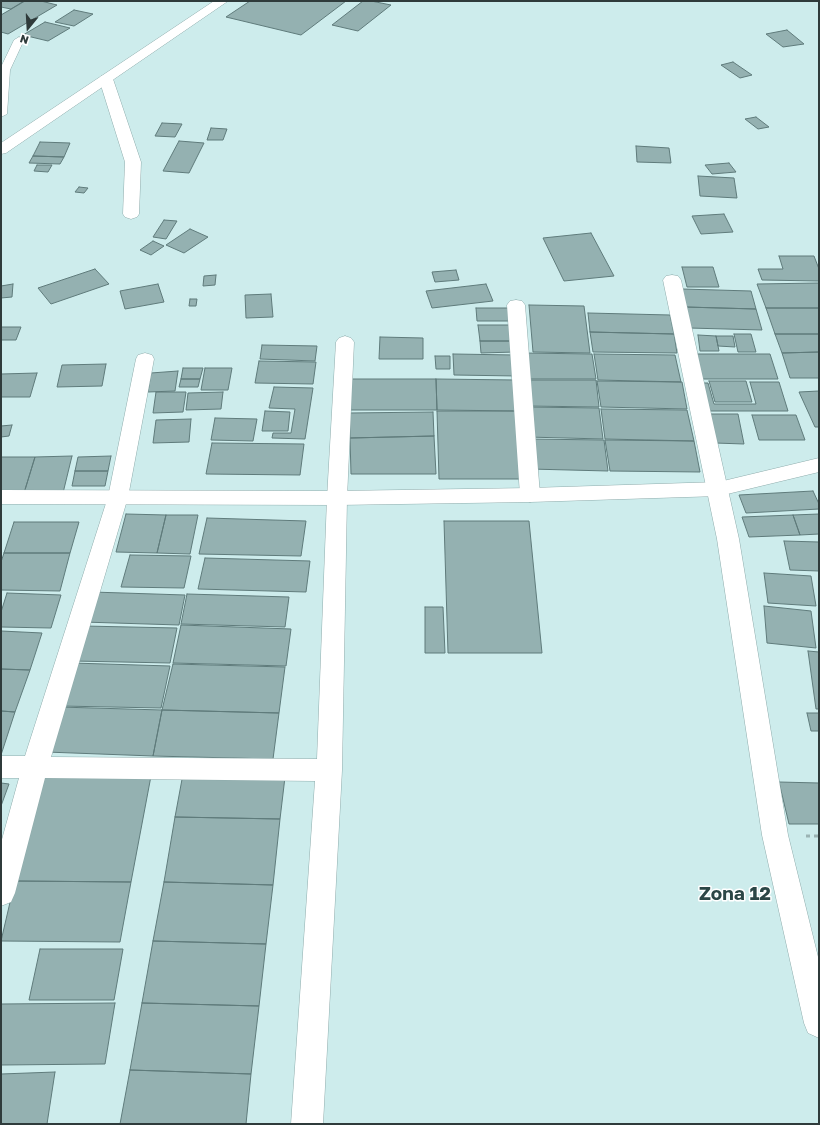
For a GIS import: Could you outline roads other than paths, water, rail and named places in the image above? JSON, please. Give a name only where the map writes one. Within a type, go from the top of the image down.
[{"type":"street","points":[[1,150],[222,1]]},
{"type":"street","points":[[106,78],[133,162],[131,214]]},
{"type":"street","points":[[672,280],[719,489],[775,835],[819,1023]]},
{"type":"street","points":[[516,305],[530,495]]},
{"type":"street","points":[[307,1124],[329,770],[337,498],[345,342]]},
{"type":"street","points":[[1,893],[35,766],[118,497],[145,359]]},
{"type":"street","points":[[1,497],[337,498],[530,495],[719,489],[819,465]]},
{"type":"street","points":[[1,767],[35,766],[329,770]]},
{"type":"lane","points":[[1,114],[5,70],[19,40]]},
{"type":"district","name":"Zona 12","points":[[735,894]]}]
